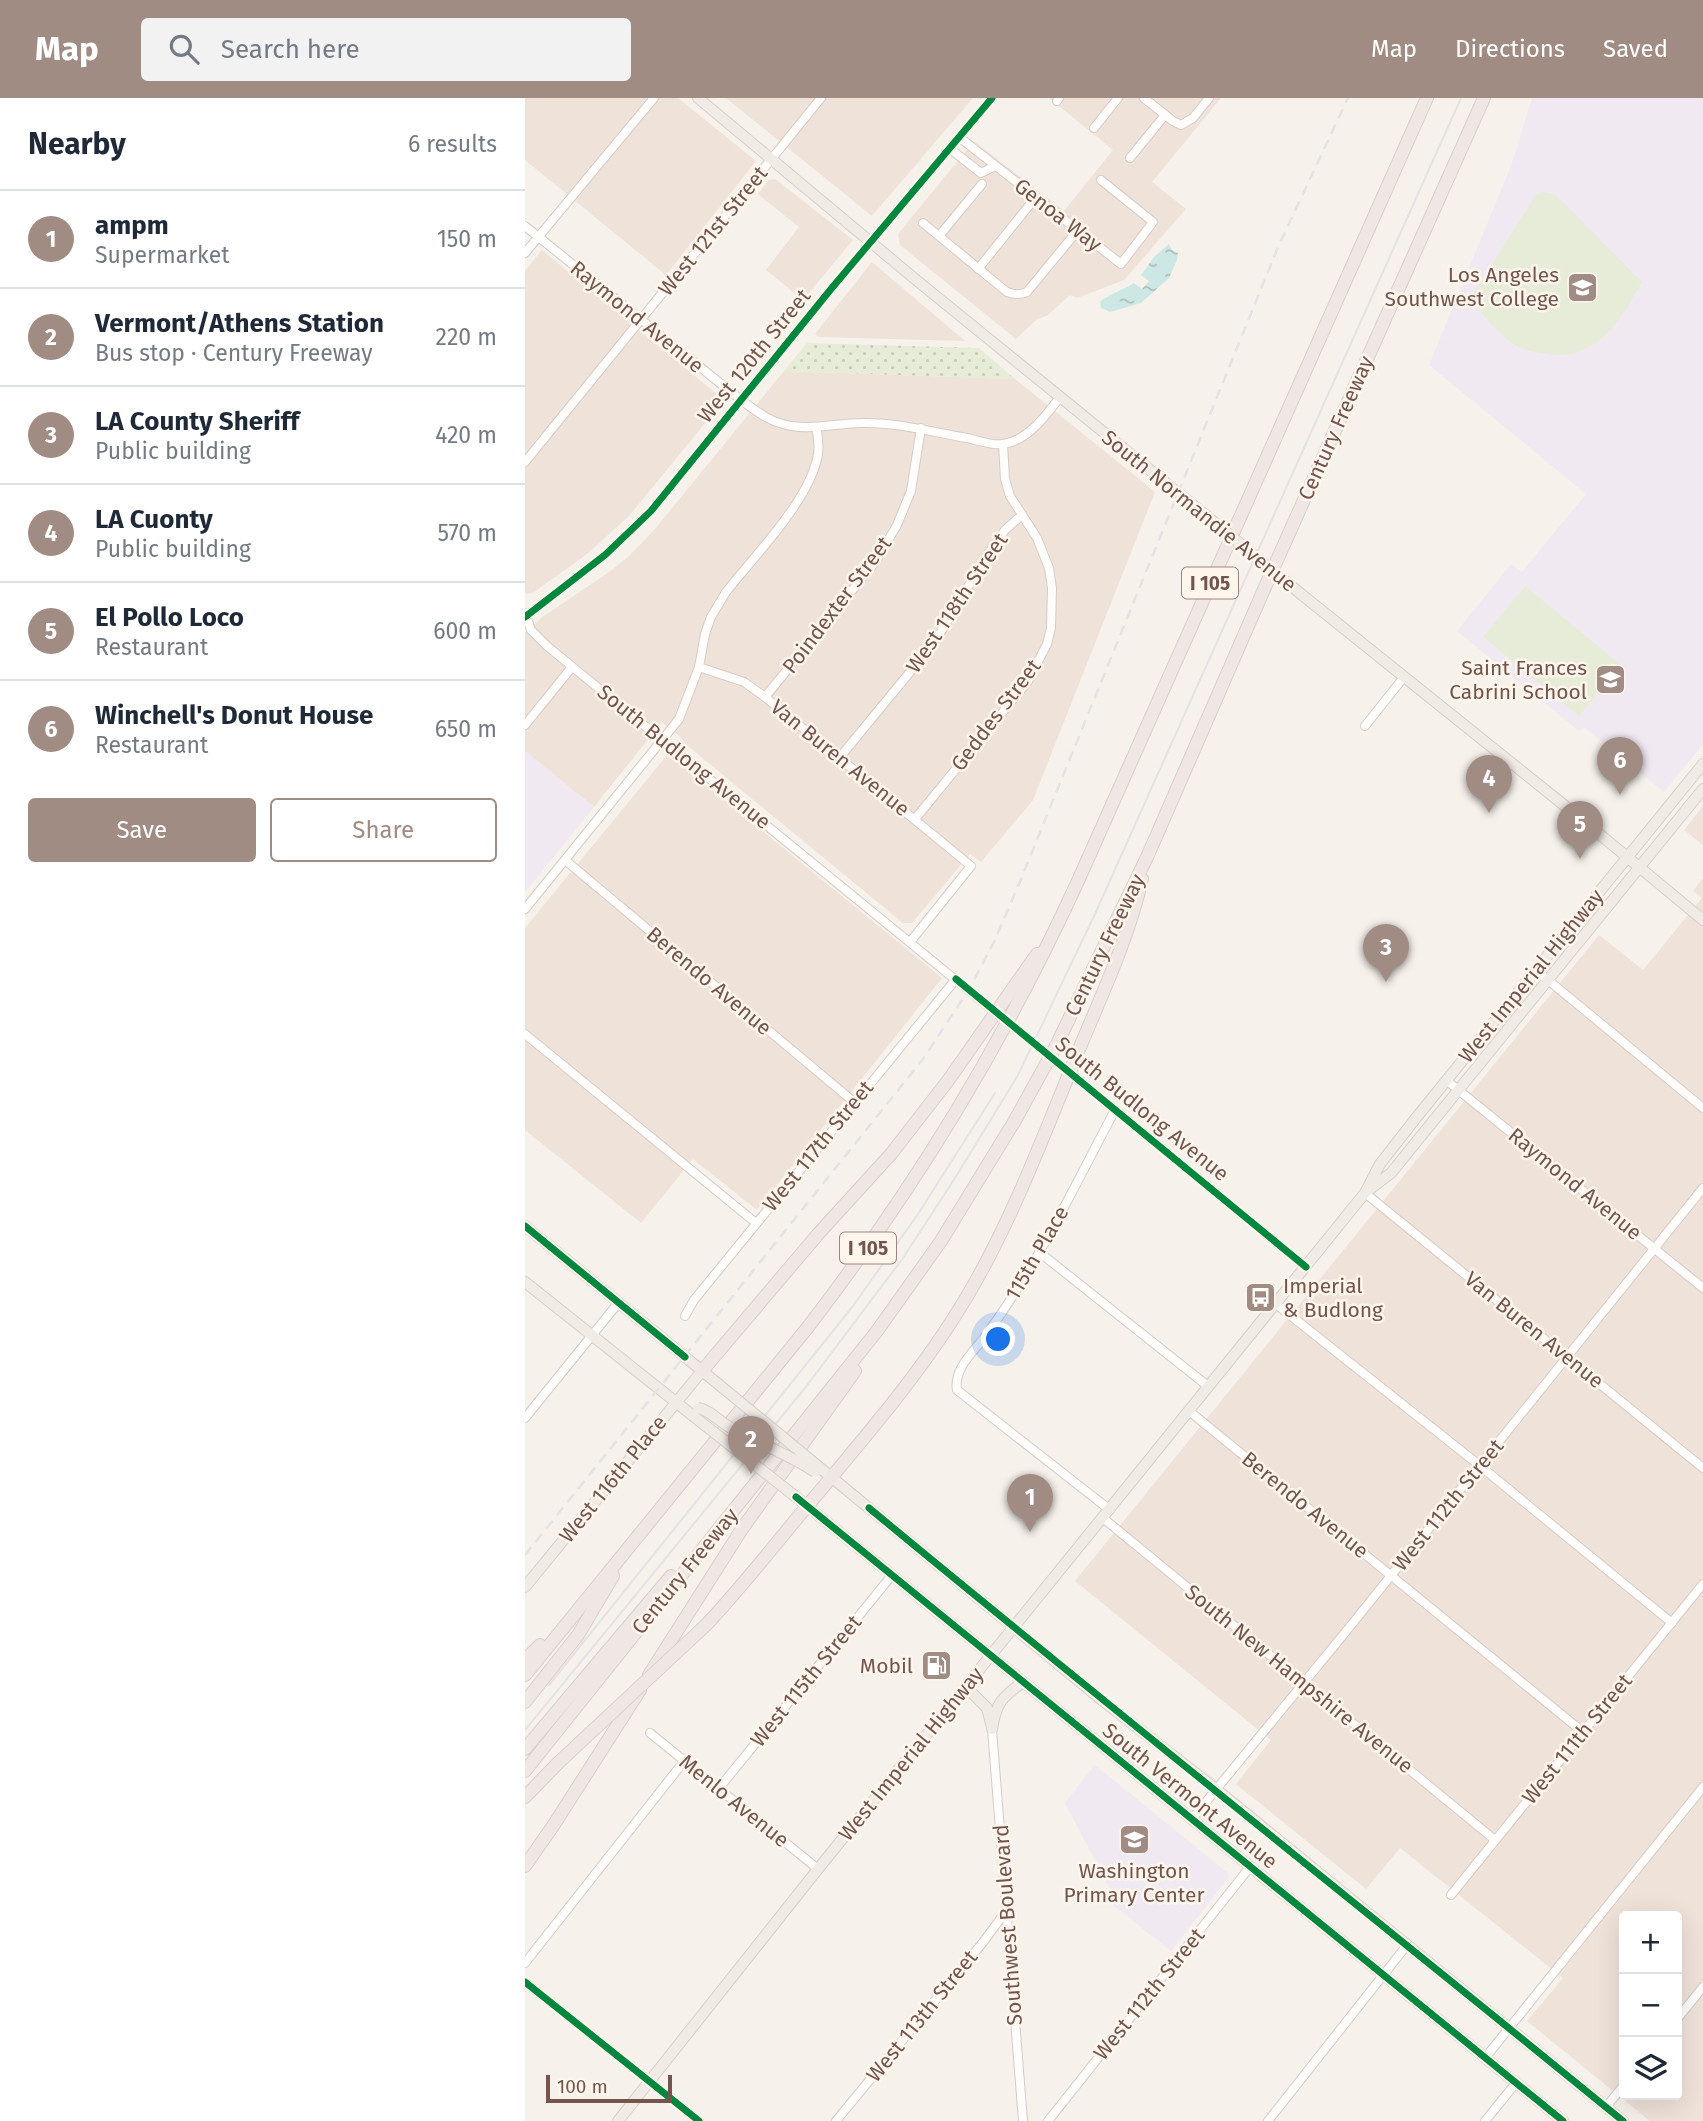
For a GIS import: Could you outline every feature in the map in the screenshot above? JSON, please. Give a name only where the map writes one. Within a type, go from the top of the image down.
[{"type":"highway","name":"I 105","points":[[525,1675],[808,1327],[879,1233],[976,1080],[1017,1007],[1059,923],[1427,98]]},
{"type":"highway","name":"Century Freeway","points":[[525,1772],[877,1331],[941,1241],[1007,1133],[1056,1046],[1148,855],[1280,553],[1485,98]]},
{"type":"highway","points":[[525,1797],[706,1625],[747,1580],[944,1332],[992,1251],[1038,1147],[1134,913],[1148,855]]},
{"type":"highway","points":[[702,1371],[819,1233],[891,1154],[947,1082],[1059,923]]},
{"type":"highway","points":[[525,1866],[742,1529],[892,1319],[941,1241]]},
{"type":"highway","points":[[525,1749],[650,1599],[758,1479]]},
{"type":"highway","points":[[525,1702],[578,1635],[632,1542]]},
{"type":"highway","points":[[525,1660],[591,1592]]},
{"type":"main road","name":"South Normandie Avenue","points":[[698,98],[1060,397],[1703,920]]},
{"type":"main road","name":"West Imperial Highway","points":[[618,2121],[818,1869],[1306,1267],[1365,1193],[1380,1164],[1432,1098],[1703,764]]},
{"type":"main road","name":"West Imperial Highway","points":[[1365,1193],[1391,1172],[1703,789]]},
{"type":"main road","points":[[1391,1172],[1400,1150],[1431,1110],[1432,1098]]},
{"type":"main road","name":"South Vermont Avenue","points":[[525,1226],[717,1383],[817,1469],[832,1476],[1014,1628],[1623,2121]]},
{"type":"main road","name":"South Vermont Avenue","points":[[525,1282],[675,1402],[695,1411],[807,1506],[1563,2121]]},
{"type":"main road","name":"West 116th Place","points":[[525,1587],[702,1371]]},
{"type":"main road","points":[[695,1411],[704,1409],[723,1424],[753,1440],[817,1469]]},
{"type":"main road","points":[[992,1730],[994,1714],[1001,1699],[1023,1682]]},
{"type":"main road","points":[[966,1687],[987,1708],[992,1730]]},
{"type":"street","points":[[525,253],[653,98]]},
{"type":"street","name":"West 121st Street","points":[[525,462],[821,98]]},
{"type":"street","name":"West 120th Street","points":[[526,615],[605,555],[637,526],[992,98]]},
{"type":"street","points":[[1094,128],[1118,98]]},
{"type":"street","points":[[1144,98],[1181,125],[1193,118],[1209,98]]},
{"type":"street","points":[[1130,158],[1165,115]]},
{"type":"street","name":"Genoa Way","points":[[959,137],[1121,264],[1153,222],[1101,180]]},
{"type":"street","name":"Genoa Way","points":[[949,148],[981,173],[995,166]]},
{"type":"street","points":[[939,236],[982,184]]},
{"type":"street","points":[[978,269],[1036,197]]},
{"type":"street","points":[[923,223],[1007,292],[1021,295],[1027,292],[1078,230]]},
{"type":"street","name":"Raymond Avenue","points":[[525,226],[768,419],[795,427],[863,423],[921,428],[1003,444]]},
{"type":"street","points":[[1003,444],[1030,431],[1060,397]]},
{"type":"street","points":[[525,909],[679,719],[699,667],[705,634],[718,604],[791,511],[807,486],[818,453],[816,427]]},
{"type":"street","name":"Poindexter Street","points":[[765,697],[876,561],[897,525],[911,491],[921,428]]},
{"type":"street","name":"Geddes Street","points":[[915,819],[1028,681],[1047,644],[1053,610],[1049,568],[1037,538],[1010,496],[1005,479],[1003,444]]},
{"type":"street","name":"West 118th Street","points":[[840,757],[939,637],[988,554],[1005,530],[1021,515]]},
{"type":"street","name":"South Budlong Avenue","points":[[526,615],[535,634],[572,667],[1306,1267]]},
{"type":"street","points":[[525,724],[572,667]]},
{"type":"street","name":"Van Buren Avenue","points":[[699,667],[744,682],[765,697],[971,866],[910,942]]},
{"type":"street","points":[[1365,726],[1404,677]]},
{"type":"street","name":"Berendo Avenue","points":[[565,860],[854,1102]]},
{"type":"street","points":[[1536,970],[1703,1108]]},
{"type":"street","name":"West 117th Street","points":[[685,1317],[694,1300],[956,979]]},
{"type":"street","points":[[525,1034],[756,1223]]},
{"type":"street","name":"Raymond Avenue","points":[[1447,1080],[1703,1288]]},
{"type":"street","name":"115th Place","points":[[957,1390],[956,1381],[963,1364],[1013,1298],[1115,1110]]},
{"type":"street","name":"West 112th Street","points":[[1191,1820],[1703,1188]]},
{"type":"street","name":"Van Buren Avenue","points":[[1365,1193],[1703,1468]]},
{"type":"street","points":[[1039,1252],[1209,1387]]},
{"type":"street","points":[[525,1418],[618,1302]]},
{"type":"street","points":[[1276,1304],[1672,1623]]},
{"type":"street","name":"South New Hampshire Avenue","points":[[957,1390],[1304,1683],[1495,1840]]},
{"type":"street","name":"Berendo Avenue","points":[[1189,1411],[1583,1732]]},
{"type":"street","name":"West 115th Street","points":[[720,1787],[892,1575]]},
{"type":"street","name":"West 111th Street","points":[[1451,1895],[1703,1584]]},
{"type":"street","name":"Southwest Boulevard","points":[[992,1730],[1023,2121]]},
{"type":"street","name":"Menlo Avenue","points":[[650,1733],[818,1869]]},
{"type":"street","points":[[525,1963],[685,1760]]},
{"type":"street","points":[[1485,2057],[1703,1787]]},
{"type":"street","name":"West 112th Street","points":[[1048,2121],[1250,1867]]},
{"type":"street","name":"West 113th Street","points":[[837,2121],[1006,1911]]},
{"type":"street","points":[[1268,2121],[1407,1945]]},
{"type":"street","points":[[525,1982],[699,2121]]},
{"type":"street","points":[[1682,2013],[1703,1987]]},
{"type":"street","points":[[1485,2121],[1516,2083]]},
{"type":"street","points":[[1606,2107],[1619,2091]]},
{"type":"shaded area","points":[[525,98],[678,98],[756,161],[666,275],[525,160]]},
{"type":"shaded area","points":[[726,98],[973,98],[872,216]]},
{"type":"shaded area","points":[[1049,98],[1221,98],[1152,182],[1186,209],[1124,280],[1077,298],[1070,295],[1016,339],[900,245],[898,234],[974,141],[1064,211],[1113,150]]},
{"type":"shaded area","name":"Los Angeles Southwest College","points":[[1532,98],[1703,98],[1703,744],[1664,792],[1585,728],[1579,731],[1457,631],[1511,564],[1522,572],[1586,494],[1429,365],[1511,166]]},
{"type":"shaded area","points":[[775,179],[853,240],[803,300],[766,270],[799,227],[758,194],[769,180]]},
{"type":"shaded area","points":[[542,250],[724,400],[629,516],[587,554],[528,594],[525,592],[525,271]]},
{"type":"shaded area","points":[[872,262],[965,341],[819,337],[815,334]]},
{"type":"shaded area","points":[[784,371],[1015,379],[1155,492],[1033,800],[981,862],[970,854],[912,923],[903,923],[662,722],[594,807],[525,751],[525,632],[630,555],[655,529]]},
{"type":"shaded area","points":[[525,751],[594,807],[525,892]]},
{"type":"shaded area","points":[[668,754],[942,978],[757,1210],[693,1159],[641,1223],[525,1130],[525,928]]},
{"type":"shaded area","points":[[1703,806],[1703,845],[1684,830]]},
{"type":"shaded area","points":[[1703,878],[1703,2121],[1650,2121],[1624,2100],[1682,2100],[1682,1911],[1619,1911],[1619,2096],[1527,2021],[1563,1978],[1400,1848],[1366,1889],[1236,1784],[1271,1740],[1075,1581],[1599,935],[1643,970],[1702,898],[1693,891]]},
{"type":"shaded area","name":"Washington Primary Center","points":[[1095,1765],[1229,1874],[1171,1951],[1113,1905],[1111,1891],[1065,1803]]},
{"type":"green space","points":[[1542,192],[1556,195],[1642,282],[1616,324],[1605,335],[1593,345],[1564,355],[1534,352],[1508,341],[1470,299],[1535,196]]},
{"type":"green space","points":[[807,343],[979,348],[1015,379],[784,371]]},
{"type":"green space","points":[[1525,586],[1621,665],[1579,716],[1483,637]]},
{"type":"water","points":[[1169,244],[1172,250],[1178,253],[1169,278],[1141,303],[1110,312],[1101,308],[1102,300],[1134,283],[1142,289],[1149,281],[1141,275],[1154,257]]},
{"type":"tram line","points":[[525,1730],[805,1388],[903,1258],[1018,1075],[1095,914],[1461,98]]},
{"type":"tram line","points":[[549,1685],[853,1306],[918,1214],[995,1093]]},
{"type":"railway","points":[[525,1555],[923,1059],[968,991],[994,942],[1019,884],[1278,247],[1348,98]]},
{"type":"cycle path","points":[[525,617],[605,555],[651,511],[831,289],[992,98]]},
{"type":"cycle path","points":[[956,979],[1306,1267]]},
{"type":"cycle path","points":[[525,1226],[685,1357]]},
{"type":"cycle path","points":[[796,1497],[1563,2121]]},
{"type":"cycle path","points":[[869,1508],[1623,2121]]},
{"type":"cycle path","points":[[525,1982],[699,2121]]},
{"type":"place","name":"Los Angeles Southwest College","points":[[1582,287]]},
{"type":"place","name":"Saint Frances Cabrini School","points":[[1610,680]]},
{"type":"place","name":"Winchell's Donut House","points":[[1620,795]]},
{"type":"place","name":"LA Cuonty","points":[[1489,813]]},
{"type":"place","name":"El Pollo Loco","points":[[1580,859]]},
{"type":"place","name":"LA County Sheriff","points":[[1386,982]]},
{"type":"place","name":"Imperial & Budlong","points":[[1260,1298]]},
{"type":"place","name":"Vermont/Athens Station","points":[[751,1474]]},
{"type":"place","name":"ampm","points":[[1030,1532]]},
{"type":"place","name":"Mobil","points":[[936,1666]]},
{"type":"place","name":"Washington Primary Center","points":[[1134,1839]]}]
